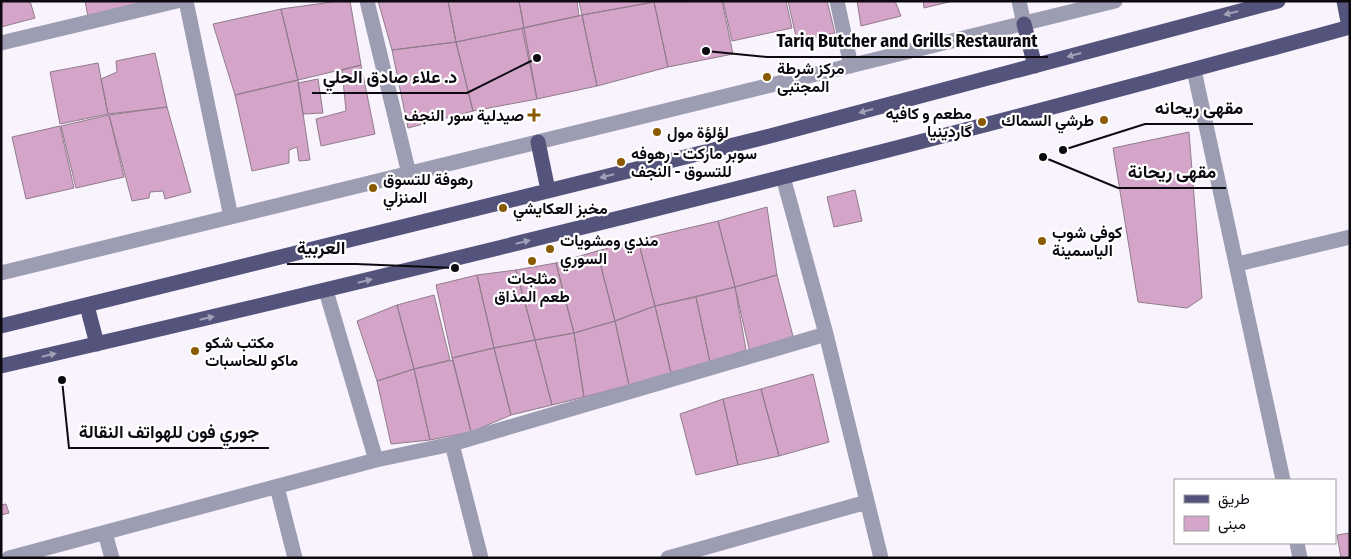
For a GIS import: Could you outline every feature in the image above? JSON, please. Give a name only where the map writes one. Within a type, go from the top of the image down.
[{"type":"main road","points":[[1,326],[770,136],[1278,1]]},
{"type":"main road","points":[[1,366],[326,291],[1194,70],[1350,27],[1344,1]]},
{"type":"main road","points":[[1024,24],[1035,66]]},
{"type":"main road","points":[[538,142],[548,190]]},
{"type":"main road","points":[[87,306],[97,344]]},
{"type":"street","points":[[1,43],[177,1]]},
{"type":"street","points":[[186,1],[231,217]]},
{"type":"street","points":[[367,1],[409,174]]},
{"type":"street","points":[[837,1],[851,66]]},
{"type":"street","points":[[1019,1],[1024,24]]},
{"type":"street","points":[[1,274],[1115,1]]},
{"type":"street","points":[[1194,70],[1238,264],[1283,479]]},
{"type":"street","points":[[783,176],[826,334],[881,558]]},
{"type":"street","points":[[1238,264],[1350,237]]},
{"type":"street","points":[[326,291],[376,460]]},
{"type":"street","points":[[9,558],[376,460],[452,444],[826,334]]},
{"type":"street","points":[[452,444],[481,558]]},
{"type":"street","points":[[277,487],[296,558]]},
{"type":"street","points":[[668,558],[867,502]]},
{"type":"street","points":[[106,533],[112,558]]},
{"type":"street","points":[[1296,544],[1300,558]]},
{"type":"building","points":[[1,1],[30,1],[35,18],[1,27]]},
{"type":"building","points":[[85,1],[146,1],[88,17]]},
{"type":"building","points":[[350,1],[361,65],[298,80],[281,9]]},
{"type":"building","points":[[378,1],[448,1],[456,42],[392,50]]},
{"type":"building","points":[[448,1],[519,1],[524,28],[456,42]]},
{"type":"building","points":[[519,1],[577,1],[579,16],[524,28]]},
{"type":"building","points":[[579,1],[654,1],[654,2],[582,15]]},
{"type":"building","points":[[722,1],[733,54],[668,67],[654,2]]},
{"type":"building","points":[[723,1],[786,1],[792,28],[732,41]]},
{"type":"building","points":[[788,1],[827,1],[835,33],[797,41]]},
{"type":"building","points":[[857,1],[895,1],[901,16],[861,26]]},
{"type":"building","points":[[923,1],[953,1],[924,8]]},
{"type":"building","points":[[654,2],[668,67],[597,86],[582,15]]},
{"type":"building","points":[[281,9],[298,80],[235,95],[213,24]]},
{"type":"building","points":[[582,15],[597,86],[537,99],[522,28]]},
{"type":"building","points":[[524,28],[537,99],[473,111],[456,42]]},
{"type":"building","points":[[456,42],[473,111],[408,128],[392,50]]},
{"type":"building","points":[[155,53],[167,107],[108,114],[101,79],[117,72],[116,61]]},
{"type":"building","points":[[98,63],[108,114],[60,124],[50,72]]},
{"type":"building","points":[[361,65],[375,134],[321,146],[316,119],[346,111],[342,70]]},
{"type":"building","points":[[318,79],[323,113],[303,114],[298,83]]},
{"type":"building","points":[[298,80],[310,160],[299,161],[297,147],[289,150],[289,163],[252,171],[235,95]]},
{"type":"building","points":[[167,107],[191,192],[165,199],[163,191],[150,192],[149,198],[132,201],[109,115]]},
{"type":"building","points":[[109,115],[124,177],[76,188],[61,126]]},
{"type":"building","points":[[60,126],[74,188],[26,199],[12,137]]},
{"type":"building","points":[[1189,132],[1202,298],[1187,308],[1138,302],[1113,148]]},
{"type":"building","points":[[855,190],[862,221],[834,227],[827,197]]},
{"type":"building","points":[[767,207],[777,275],[735,287],[718,221]]},
{"type":"building","points":[[718,221],[735,287],[655,306],[638,240]]},
{"type":"building","points":[[638,240],[655,306],[615,321],[597,251]]},
{"type":"building","points":[[597,251],[615,321],[574,333],[556,263]]},
{"type":"building","points":[[556,263],[574,333],[535,340],[516,270]]},
{"type":"building","points":[[516,270],[535,340],[494,348],[477,275]]},
{"type":"building","points":[[477,275],[494,348],[452,358],[436,285]]},
{"type":"building","points":[[777,275],[794,340],[750,353],[735,287]]},
{"type":"building","points":[[735,287],[746,350],[710,362],[696,297]]},
{"type":"building","points":[[434,295],[450,360],[414,369],[397,305]]},
{"type":"building","points":[[696,297],[710,362],[671,373],[655,306]]},
{"type":"building","points":[[397,305],[414,369],[377,381],[357,321]]},
{"type":"building","points":[[655,306],[671,373],[629,385],[615,321]]},
{"type":"building","points":[[615,321],[629,385],[584,397],[574,333]]},
{"type":"building","points":[[574,333],[584,397],[552,405],[535,340]]},
{"type":"building","points":[[535,340],[552,405],[511,415],[494,348]]},
{"type":"building","points":[[494,348],[511,415],[471,432],[452,358]]},
{"type":"building","points":[[453,360],[471,432],[430,440],[414,369]]},
{"type":"building","points":[[414,369],[430,440],[391,444],[377,381]]},
{"type":"building","points":[[813,374],[829,442],[779,456],[761,389]]},
{"type":"building","points":[[761,389],[779,456],[738,465],[723,399]]},
{"type":"building","points":[[723,399],[738,465],[696,475],[680,414]]},
{"type":"building","points":[[6,504],[9,513],[1,515],[1,505]]},
{"type":"building","points":[[1350,533],[1350,558],[1341,558],[1337,535]]},
{"type":"place","name":"Tariq Butcher and Grills Restaurant","points":[[706,51]]},
{"type":"place","name":"د. علاء صادق الحلي","points":[[537,58]]},
{"type":"place","name":"مركز شرطة المجتبى","points":[[767,77]]},
{"type":"place","name":"صيدلية سور النجف","points":[[534,115]]},
{"type":"place","name":"طرشي السماك","points":[[1104,120]]},
{"type":"place","name":"مطعم و كافيه گاردينيا","points":[[982,122]]},
{"type":"place","name":"لؤلؤة مول","points":[[657,132]]},
{"type":"place","name":"مقهى ريحانه","points":[[1063,150]]},
{"type":"place","name":"مقهى ريحانة","points":[[1043,157]]},
{"type":"place","name":"سوبر ماركت - رهوفه للتسوق - النجف","points":[[621,162]]},
{"type":"place","name":"رهوفة للتسوق المنزلي","points":[[373,188]]},
{"type":"place","name":"مخبز العكايشي","points":[[503,208]]},
{"type":"place","name":"كوفي شوب الياسمينة","points":[[1042,241]]},
{"type":"place","name":"مندي ومشويات السوري","points":[[550,249]]},
{"type":"place","name":"مثلجات طعم المذاق","points":[[532,261]]},
{"type":"place","name":"العربية","points":[[455,268]]},
{"type":"place","name":"مكتب شكو ماكو للحاسبات","points":[[195,351]]},
{"type":"place","name":"جوري فون للهواتف النقالة","points":[[62,380]]}]
